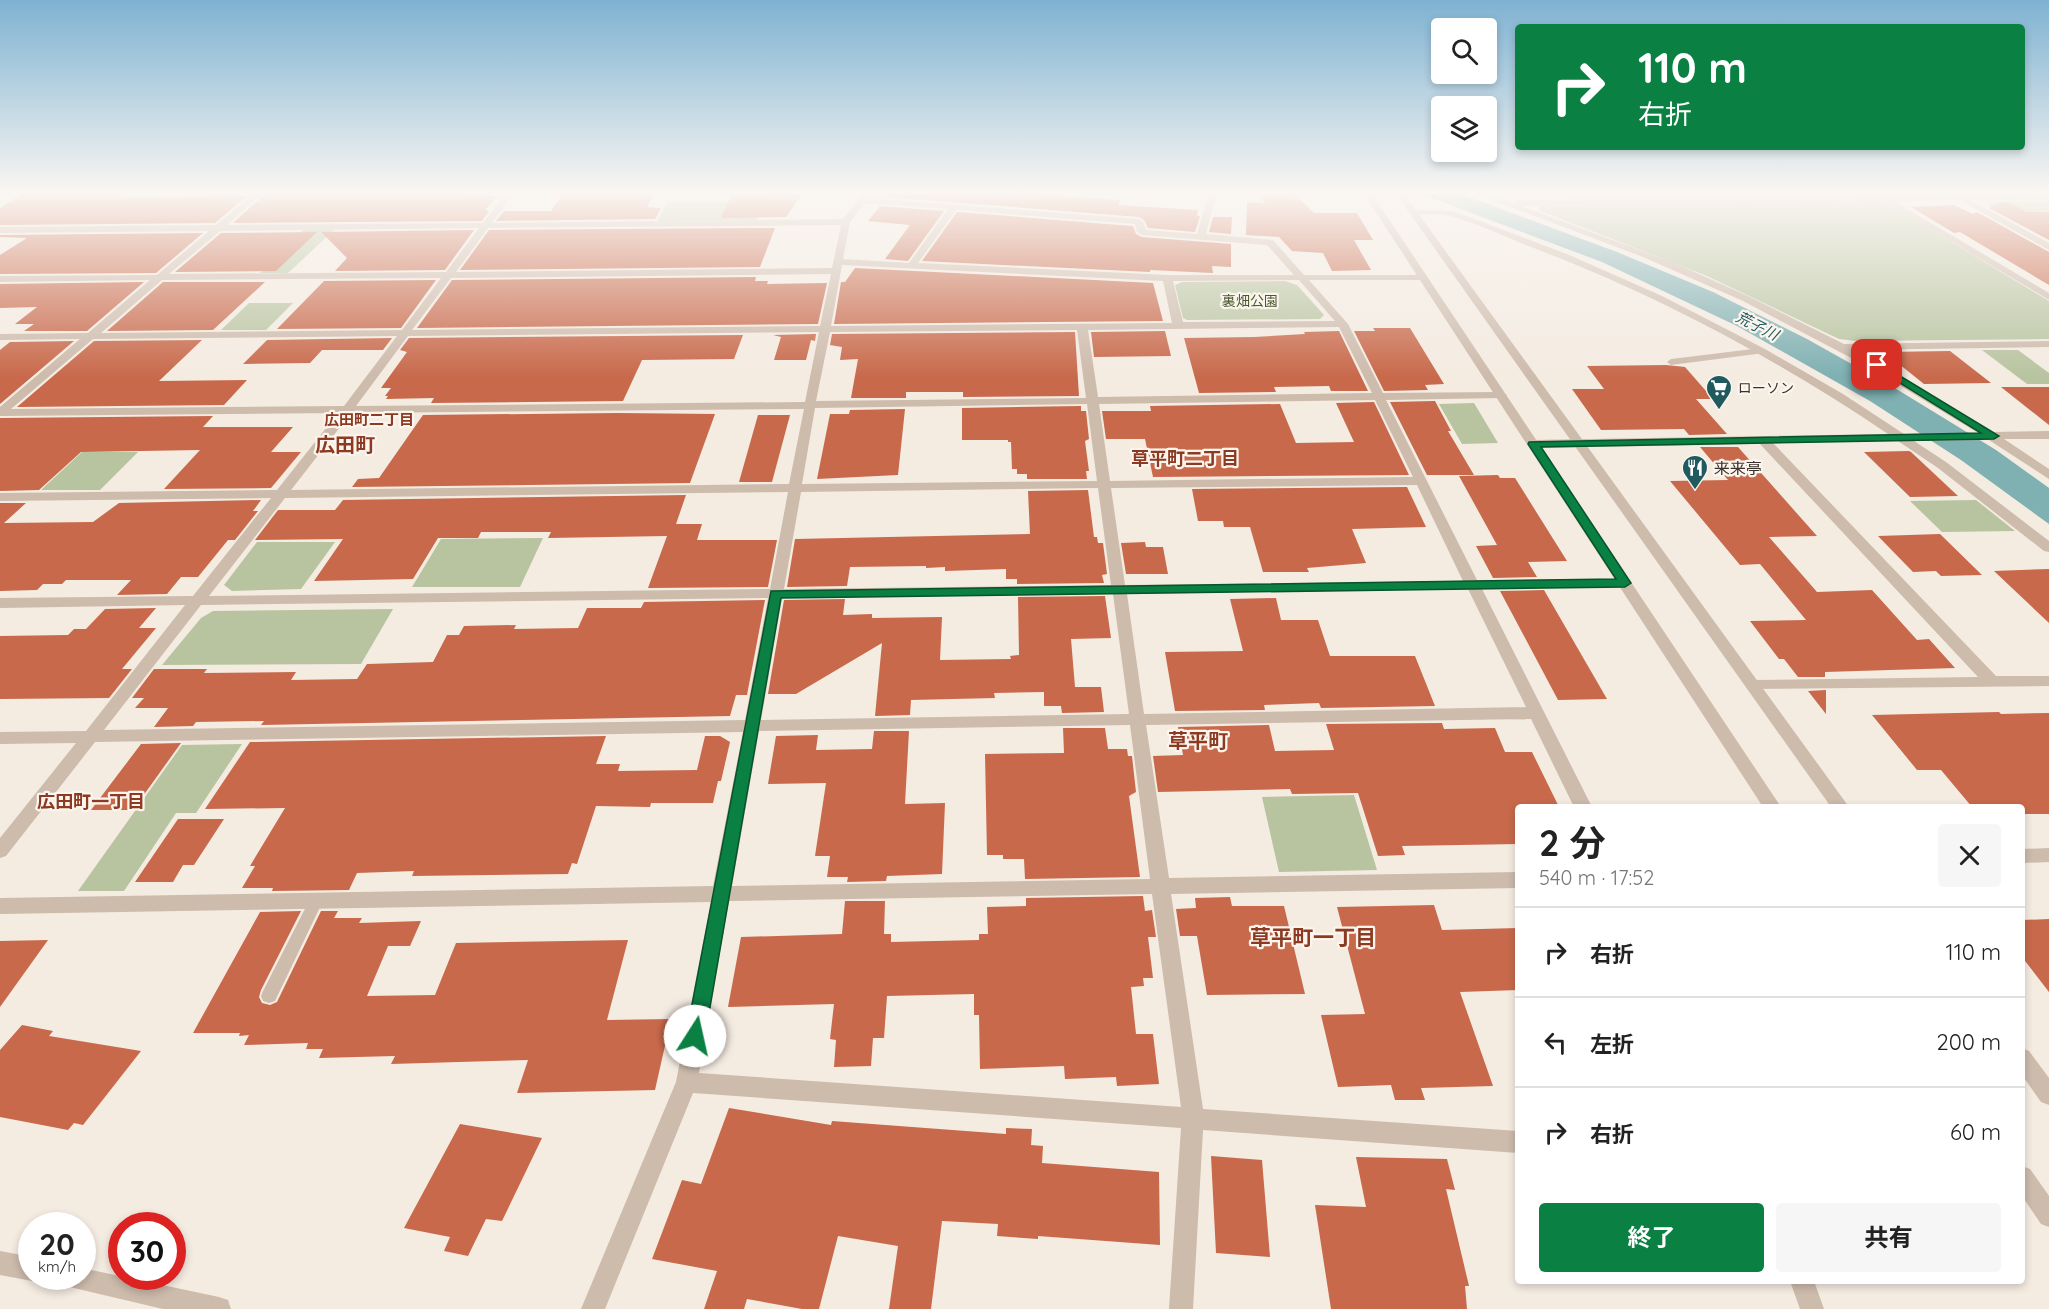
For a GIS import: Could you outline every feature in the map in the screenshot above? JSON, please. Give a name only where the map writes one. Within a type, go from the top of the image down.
[{"type":"street","points":[[0,413],[186,255]]},
{"type":"street","points":[[0,850],[347,410],[463,255]]},
{"type":"street","points":[[593,1309],[687,1082],[810,405],[840,255]]},
{"type":"street","points":[[912,265],[919,255]]},
{"type":"street","points":[[1282,255],[1343,324],[1582,804]]},
{"type":"street","points":[[1408,255],[1770,804]]},
{"type":"street","points":[[1445,255],[1838,804]]},
{"type":"street","points":[[1562,255],[1658,298],[1761,351],[1839,396],[1906,437],[2049,548]]},
{"type":"street","points":[[1645,255],[1700,277],[1844,347],[1917,387],[2049,475]]},
{"type":"street","points":[[1979,255],[2049,297]]},
{"type":"street","points":[[0,279],[448,275],[912,265],[1167,278],[1423,277]]},
{"type":"street","points":[[1167,278],[1178,325]]},
{"type":"street","points":[[0,336],[1343,324]]},
{"type":"street","points":[[1082,326],[1193,1117],[1181,1309]]},
{"type":"street","points":[[1844,347],[2049,344]]},
{"type":"street","points":[[0,413],[1501,395]]},
{"type":"street","points":[[1533,444],[2049,435]]},
{"type":"street","points":[[1763,440],[1992,682]]},
{"type":"street","points":[[0,497],[1420,481]]},
{"type":"street","points":[[0,603],[1473,587],[1625,583]]},
{"type":"street","points":[[1753,685],[2049,681]]},
{"type":"street","points":[[0,738],[1536,713]]},
{"type":"street","points":[[2025,856],[2049,855]]},
{"type":"street","points":[[0,906],[721,896],[1515,880]]},
{"type":"street","points":[[2025,1062],[2049,1095]]},
{"type":"street","points":[[687,1082],[1515,1142]]},
{"type":"street","points":[[2025,1181],[2049,1216]]},
{"type":"street","points":[[0,1263],[18,1266]]},
{"type":"street","points":[[96,1283],[219,1309]]},
{"type":"street","points":[[1803,1284],[1812,1309]]},
{"type":"lane","points":[[1671,362],[1761,351]]},
{"type":"lane","points":[[269,996],[316,902]]},
{"type":"green space","points":[[278,255],[307,255],[288,273],[260,273]]},
{"type":"green space","points":[[1653,255],[1973,255],[2049,301],[2049,339],[1855,341],[1839,339],[1707,276]]},
{"type":"green space","name":"裏畑公園","points":[[1285,281],[1297,285],[1324,315],[1320,319],[1187,320],[1183,318],[1175,285],[1182,282]]},
{"type":"green space","points":[[249,303],[293,303],[266,330],[221,330]]},
{"type":"green space","points":[[1982,350],[2018,350],[2049,373],[2049,384],[2027,384]]},
{"type":"green space","points":[[1474,403],[1498,443],[1462,444],[1439,404]]},
{"type":"green space","points":[[82,452],[138,452],[100,490],[41,490]]},
{"type":"green space","points":[[1976,500],[2015,531],[1942,532],[1910,501]]},
{"type":"green space","points":[[543,538],[520,587],[412,587],[441,539]]},
{"type":"green space","points":[[257,542],[335,542],[301,589],[232,591],[224,585]]},
{"type":"green space","points":[[393,609],[361,664],[162,665],[201,618],[213,611]]},
{"type":"green space","points":[[242,744],[196,813],[176,813],[124,891],[78,891],[182,745]]},
{"type":"green space","points":[[1354,795],[1377,870],[1279,872],[1262,797]]},
{"type":"water","name":"荒子川","points":[[1584,255],[1624,255],[1713,292],[1807,339],[1898,390],[1996,450],[2049,488],[2049,524],[1961,460],[1870,401],[1737,326]]},
{"type":"building","points":[[0,255],[177,255],[156,273],[0,274]]},
{"type":"building","points":[[195,255],[293,255],[276,271],[175,272]]},
{"type":"building","points":[[344,255],[456,255],[445,270],[335,271],[347,258]]},
{"type":"building","points":[[471,255],[765,255],[760,267],[460,270]]},
{"type":"building","points":[[888,255],[912,255],[908,261],[885,259]]},
{"type":"building","points":[[926,255],[1231,255],[1231,267],[1212,266],[1213,273],[1150,270],[1150,272],[922,261]]},
{"type":"building","points":[[1324,255],[1363,255],[1371,270],[1332,271]]},
{"type":"building","points":[[1999,255],[2049,255],[2049,285]]},
{"type":"building","points":[[855,268],[1153,283],[1163,321],[834,324],[841,282],[845,282]]},
{"type":"building","points":[[756,277],[755,281],[768,281],[767,284],[827,283],[818,324],[417,328],[452,280]]},
{"type":"building","points":[[436,280],[401,328],[277,329],[324,281]]},
{"type":"building","points":[[144,282],[87,331],[24,331],[34,324],[15,324],[37,307],[0,308],[0,284]]},
{"type":"building","points":[[163,282],[265,282],[213,330],[107,331]]},
{"type":"building","points":[[1373,328],[1410,328],[1444,384],[1425,385],[1428,390],[1384,391],[1354,331],[1375,331]]},
{"type":"building","points":[[1165,331],[1171,356],[1094,357],[1091,332]]},
{"type":"building","points":[[1339,331],[1368,391],[1331,391],[1329,386],[1274,387],[1276,392],[1199,393],[1184,338],[1254,337]]},
{"type":"building","points":[[1075,332],[1079,396],[963,397],[963,392],[906,392],[906,398],[851,398],[858,359],[840,360],[842,347],[830,345],[832,334]]},
{"type":"building","points":[[816,334],[815,341],[811,340],[806,360],[774,360],[781,337],[773,335]]},
{"type":"building","points":[[743,335],[734,359],[642,360],[623,401],[431,403],[434,398],[386,399],[388,396],[385,396],[391,388],[381,388],[407,352],[400,350],[409,338]]},
{"type":"building","points":[[392,338],[383,350],[322,350],[310,363],[243,364],[267,340]]},
{"type":"building","points":[[202,340],[159,381],[247,380],[224,405],[17,407],[94,341]]},
{"type":"building","points":[[74,341],[0,404],[0,350],[10,342]]},
{"type":"building","points":[[1950,351],[1991,383],[1924,384],[1884,352]]},
{"type":"building","points":[[1666,365],[1685,367],[1713,399],[1696,399],[1727,434],[1689,435],[1684,429],[1601,430],[1572,389],[1604,389],[1587,366]]},
{"type":"building","points":[[2001,387],[2049,387],[2049,425]]},
{"type":"building","points":[[1435,401],[1451,431],[1448,431],[1474,475],[1427,475],[1390,402]]},
{"type":"building","points":[[1374,402],[1409,475],[1153,477],[1145,439],[1106,439],[1102,411],[1151,411],[1150,406],[1280,404],[1296,443],[1354,442],[1336,403]]},
{"type":"building","points":[[1081,406],[1081,411],[1086,411],[1089,439],[1085,441],[1089,471],[1086,471],[1087,479],[1027,479],[1027,474],[1017,474],[1017,469],[1012,469],[1011,442],[1008,440],[962,440],[962,408]]},
{"type":"building","points":[[905,409],[898,475],[817,479],[830,414],[849,414],[850,410]]},
{"type":"building","points":[[715,414],[690,483],[352,487],[358,479],[379,478],[423,415]]},
{"type":"building","points":[[758,415],[790,415],[772,482],[739,482]]},
{"type":"building","points":[[213,416],[203,427],[293,427],[271,452],[301,452],[271,488],[164,489],[200,450],[81,452],[39,490],[0,491],[0,418]]},
{"type":"building","points":[[1700,447],[1738,447],[1817,536],[1769,537],[1817,592],[1872,590],[1917,640],[1929,639],[1955,668],[1825,672],[1825,677],[1798,677],[1784,659],[1779,659],[1750,621],[1806,620],[1760,564],[1740,565],[1670,481],[1728,480]]},
{"type":"building","points":[[1909,451],[1958,496],[1910,497],[1864,452]]},
{"type":"building","points":[[1498,475],[1500,478],[1515,478],[1567,561],[1528,562],[1537,577],[1493,578],[1476,546],[1497,545],[1459,476]]},
{"type":"building","points":[[1407,487],[1426,527],[1352,529],[1366,563],[1307,568],[1309,572],[1263,572],[1250,527],[1224,527],[1223,521],[1198,521],[1192,489]]},
{"type":"building","points":[[1088,490],[1094,537],[1097,537],[1098,543],[1103,543],[1107,574],[1102,575],[1104,583],[1017,584],[1017,579],[1006,579],[1006,569],[945,571],[945,567],[926,568],[926,566],[850,567],[847,586],[787,587],[795,539],[1030,534],[1028,491]]},
{"type":"building","points":[[686,495],[676,524],[702,524],[697,540],[777,540],[768,587],[648,588],[667,536],[548,538],[551,532],[481,532],[478,538],[438,538],[413,579],[314,581],[343,539],[255,540],[278,510],[335,510],[343,500]]},
{"type":"building","points":[[261,500],[253,511],[258,511],[235,540],[228,540],[198,577],[181,577],[167,594],[117,595],[131,580],[66,580],[62,584],[43,584],[37,590],[0,591],[0,503],[26,503],[4,523],[93,522],[119,503]]},
{"type":"building","points":[[1940,534],[1982,575],[1941,576],[1936,571],[1913,572],[1878,536]]},
{"type":"building","points":[[1145,542],[1146,547],[1163,547],[1168,574],[1126,574],[1121,543]]},
{"type":"building","points":[[2049,569],[2049,623],[1994,571]]},
{"type":"building","points":[[1544,590],[1607,699],[1558,700],[1500,591]]},
{"type":"building","points":[[1105,596],[1111,638],[1071,639],[1075,687],[1101,687],[1104,712],[1062,713],[1061,706],[1044,706],[1044,692],[994,693],[995,698],[911,700],[910,715],[875,716],[882,643],[796,694],[768,694],[784,600],[845,599],[843,615],[872,614],[872,618],[942,617],[940,660],[1011,659],[1010,656],[1019,655],[1018,597]]},
{"type":"building","points":[[1276,598],[1281,620],[1318,620],[1330,656],[1415,656],[1435,706],[1321,708],[1319,703],[1264,705],[1265,710],[1175,711],[1165,652],[1243,651],[1230,599]]},
{"type":"building","points":[[765,600],[747,695],[736,695],[730,716],[261,725],[264,721],[196,722],[193,726],[154,727],[168,708],[135,708],[144,698],[132,698],[154,669],[207,669],[204,673],[296,672],[291,680],[357,679],[367,664],[433,662],[447,635],[459,635],[464,626],[516,625],[514,629],[578,628],[587,608],[641,608],[644,602]]},
{"type":"building","points":[[156,608],[139,628],[156,628],[122,669],[132,669],[109,698],[0,699],[0,636],[68,635],[74,629],[86,629],[105,609]]},
{"type":"building","points":[[1826,690],[1826,714],[1808,691]]},
{"type":"building","points":[[2049,713],[2049,814],[2025,814],[2025,804],[1969,804],[1941,770],[1917,770],[1872,715]]},
{"type":"building","points":[[1442,723],[1444,729],[1495,728],[1505,752],[1532,752],[1558,804],[1515,804],[1515,844],[1402,846],[1405,855],[1378,856],[1358,793],[1292,794],[1290,789],[1158,792],[1153,756],[1183,755],[1178,727],[1269,725],[1275,751],[1334,750],[1326,724]]},
{"type":"building","points":[[1063,728],[1105,728],[1108,749],[1127,749],[1128,756],[1132,756],[1136,792],[1129,796],[1140,877],[1025,879],[1024,859],[1003,859],[1003,855],[987,855],[985,754],[1064,753]]},
{"type":"building","points":[[874,731],[909,731],[905,804],[945,803],[942,874],[887,876],[886,881],[847,882],[848,877],[827,877],[830,856],[815,856],[826,783],[768,784],[776,736],[818,735],[816,750],[872,749]]},
{"type":"building","points":[[606,736],[596,764],[620,764],[618,771],[697,770],[705,736],[720,736],[730,742],[721,781],[718,781],[713,803],[651,803],[650,807],[596,806],[577,864],[572,863],[568,874],[412,876],[414,871],[357,873],[349,890],[272,891],[273,888],[242,888],[255,866],[250,866],[285,808],[205,809],[250,742]]},
{"type":"building","points":[[181,743],[133,810],[91,810],[141,744]]},
{"type":"building","points":[[178,819],[224,819],[194,865],[183,865],[173,882],[135,882]]},
{"type":"building","points":[[1143,896],[1145,911],[1152,910],[1156,937],[1148,937],[1153,978],[1143,978],[1144,986],[1131,987],[1136,1034],[1153,1034],[1159,1084],[1117,1086],[1116,1077],[1065,1079],[1064,1066],[980,1069],[979,1015],[974,1015],[974,994],[887,996],[884,1038],[873,1038],[871,1066],[834,1067],[836,1040],[830,1039],[834,1004],[728,1007],[741,937],[842,934],[845,901],[885,901],[884,934],[891,934],[891,942],[979,940],[979,934],[988,934],[987,907],[1026,906],[1026,898]]},
{"type":"building","points":[[1230,897],[1232,906],[1284,906],[1305,994],[1207,995],[1197,936],[1180,936],[1176,909],[1196,908],[1195,898]]},
{"type":"building","points":[[1434,905],[1442,930],[1515,928],[1515,990],[1460,992],[1493,1086],[1421,1088],[1425,1100],[1395,1100],[1391,1085],[1338,1087],[1321,1015],[1365,1014],[1337,907]]},
{"type":"building","points":[[301,911],[261,990],[259,997],[262,1003],[270,1005],[277,1002],[321,911],[338,911],[334,918],[362,918],[359,923],[421,921],[410,946],[388,946],[367,996],[435,995],[456,943],[628,940],[607,1020],[671,1019],[655,1090],[517,1093],[528,1060],[391,1064],[395,1056],[319,1058],[323,1049],[306,1049],[308,1043],[244,1045],[249,1035],[193,1033],[260,912]]},
{"type":"building","points":[[2049,919],[2049,992],[2025,961],[2025,920]]},
{"type":"building","points":[[48,940],[0,1007],[0,941]]},
{"type":"building","points":[[22,1025],[53,1031],[49,1036],[141,1051],[83,1125],[74,1123],[68,1130],[0,1117],[0,1050]]},
{"type":"building","points":[[729,1108],[831,1125],[832,1121],[1006,1134],[1006,1128],[1032,1129],[1031,1145],[1043,1146],[1042,1163],[1159,1172],[1160,1245],[1038,1236],[1038,1239],[997,1236],[998,1224],[942,1221],[931,1309],[889,1309],[898,1246],[838,1236],[819,1309],[802,1309],[747,1299],[744,1309],[704,1309],[717,1271],[652,1259],[682,1180],[701,1184]]},
{"type":"building","points":[[460,1124],[542,1138],[502,1221],[486,1219],[468,1256],[444,1251],[450,1237],[404,1228]]},
{"type":"building","points":[[1211,1156],[1262,1160],[1270,1257],[1216,1253]]},
{"type":"building","points":[[1356,1157],[1447,1159],[1455,1190],[1446,1189],[1469,1286],[1465,1286],[1467,1309],[1331,1309],[1315,1205],[1366,1207]]},
{"type":"place","name":"ローソン","points":[[1719,411]]},
{"type":"place","name":"来来亭","points":[[1695,491]]},
{"type":"district","name":"広田町二丁目","points":[[369,420]]},
{"type":"district","name":"広田町","points":[[345,445]]},
{"type":"district","name":"草平町二丁目","points":[[1185,459]]},
{"type":"district","name":"草平町","points":[[1198,741]]},
{"type":"district","name":"広田町一丁目","points":[[91,802]]},
{"type":"district","name":"草平町一丁目","points":[[1313,938]]},
{"type":"route","points":[[695,1036],[776,594],[1473,587],[1625,583],[1533,444],[1994,436],[1917,387],[1877,365]]}]
